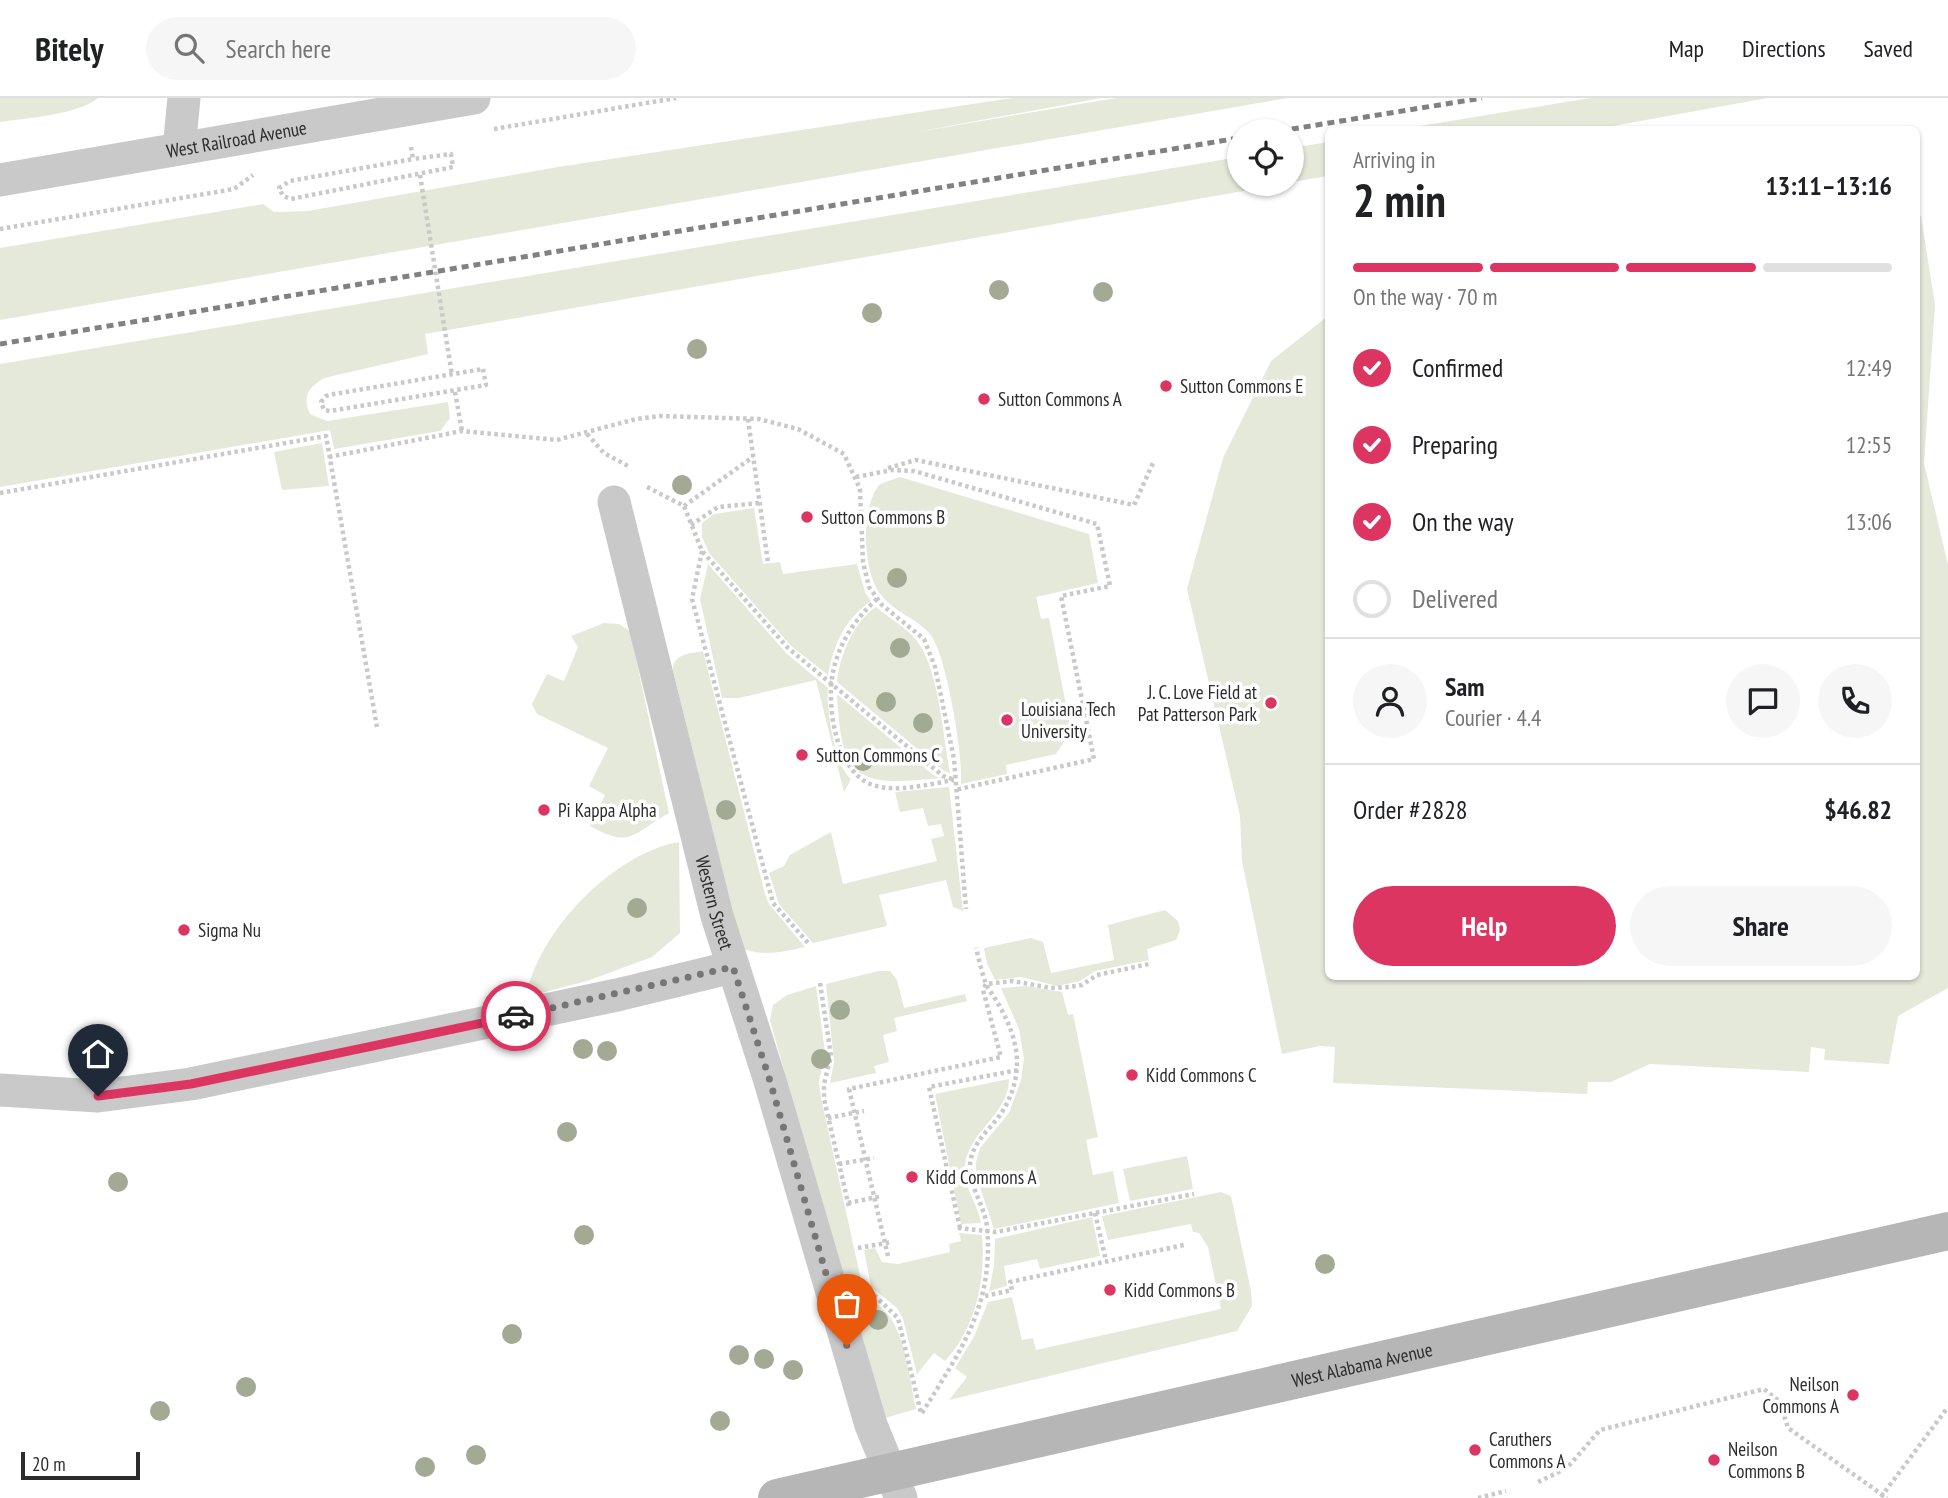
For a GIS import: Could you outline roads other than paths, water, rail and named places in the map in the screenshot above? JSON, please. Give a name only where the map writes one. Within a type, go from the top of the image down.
[{"type":"main road","name":"West Alabama Avenue","points":[[778,1498],[896,1486],[1948,1231]]},
{"type":"street","points":[[179,149],[184,98]]},
{"type":"street","name":"West Railroad Avenue","points":[[0,180],[474,98]]},
{"type":"street","name":"Western Street","points":[[614,502],[717,916],[770,1081],[870,1425],[896,1486]]},
{"type":"street","points":[[0,1090],[98,1096],[191,1084],[617,995],[733,967]]},
{"type":"railway","points":[[1304,127],[1482,98]]},
{"type":"railway","points":[[0,344],[1227,140]]},
{"type":"place","name":"Sutton Commons E","points":[[1166,386]]},
{"type":"place","name":"Sutton Commons A","points":[[984,399]]},
{"type":"place","name":"Sutton Commons B","points":[[807,517]]},
{"type":"place","name":"J. C. Love Field at Pat Patterson Park","points":[[1271,703]]},
{"type":"place","name":"Louisiana Tech University","points":[[1007,720]]},
{"type":"place","name":"Sutton Commons C","points":[[802,755]]},
{"type":"place","name":"Pi Kappa Alpha","points":[[544,810]]},
{"type":"place","name":"Sigma Nu","points":[[184,930]]},
{"type":"place","name":"Kidd Commons C","points":[[1132,1075]]},
{"type":"place","name":"Kidd Commons A","points":[[912,1177]]},
{"type":"place","name":"Kidd Commons B","points":[[1110,1290]]},
{"type":"place","name":"Neilson Commons A","points":[[1853,1395]]},
{"type":"place","name":"Caruthers Commons A","points":[[1475,1450]]},
{"type":"place","name":"Neilson Commons B","points":[[1714,1460]]}]
